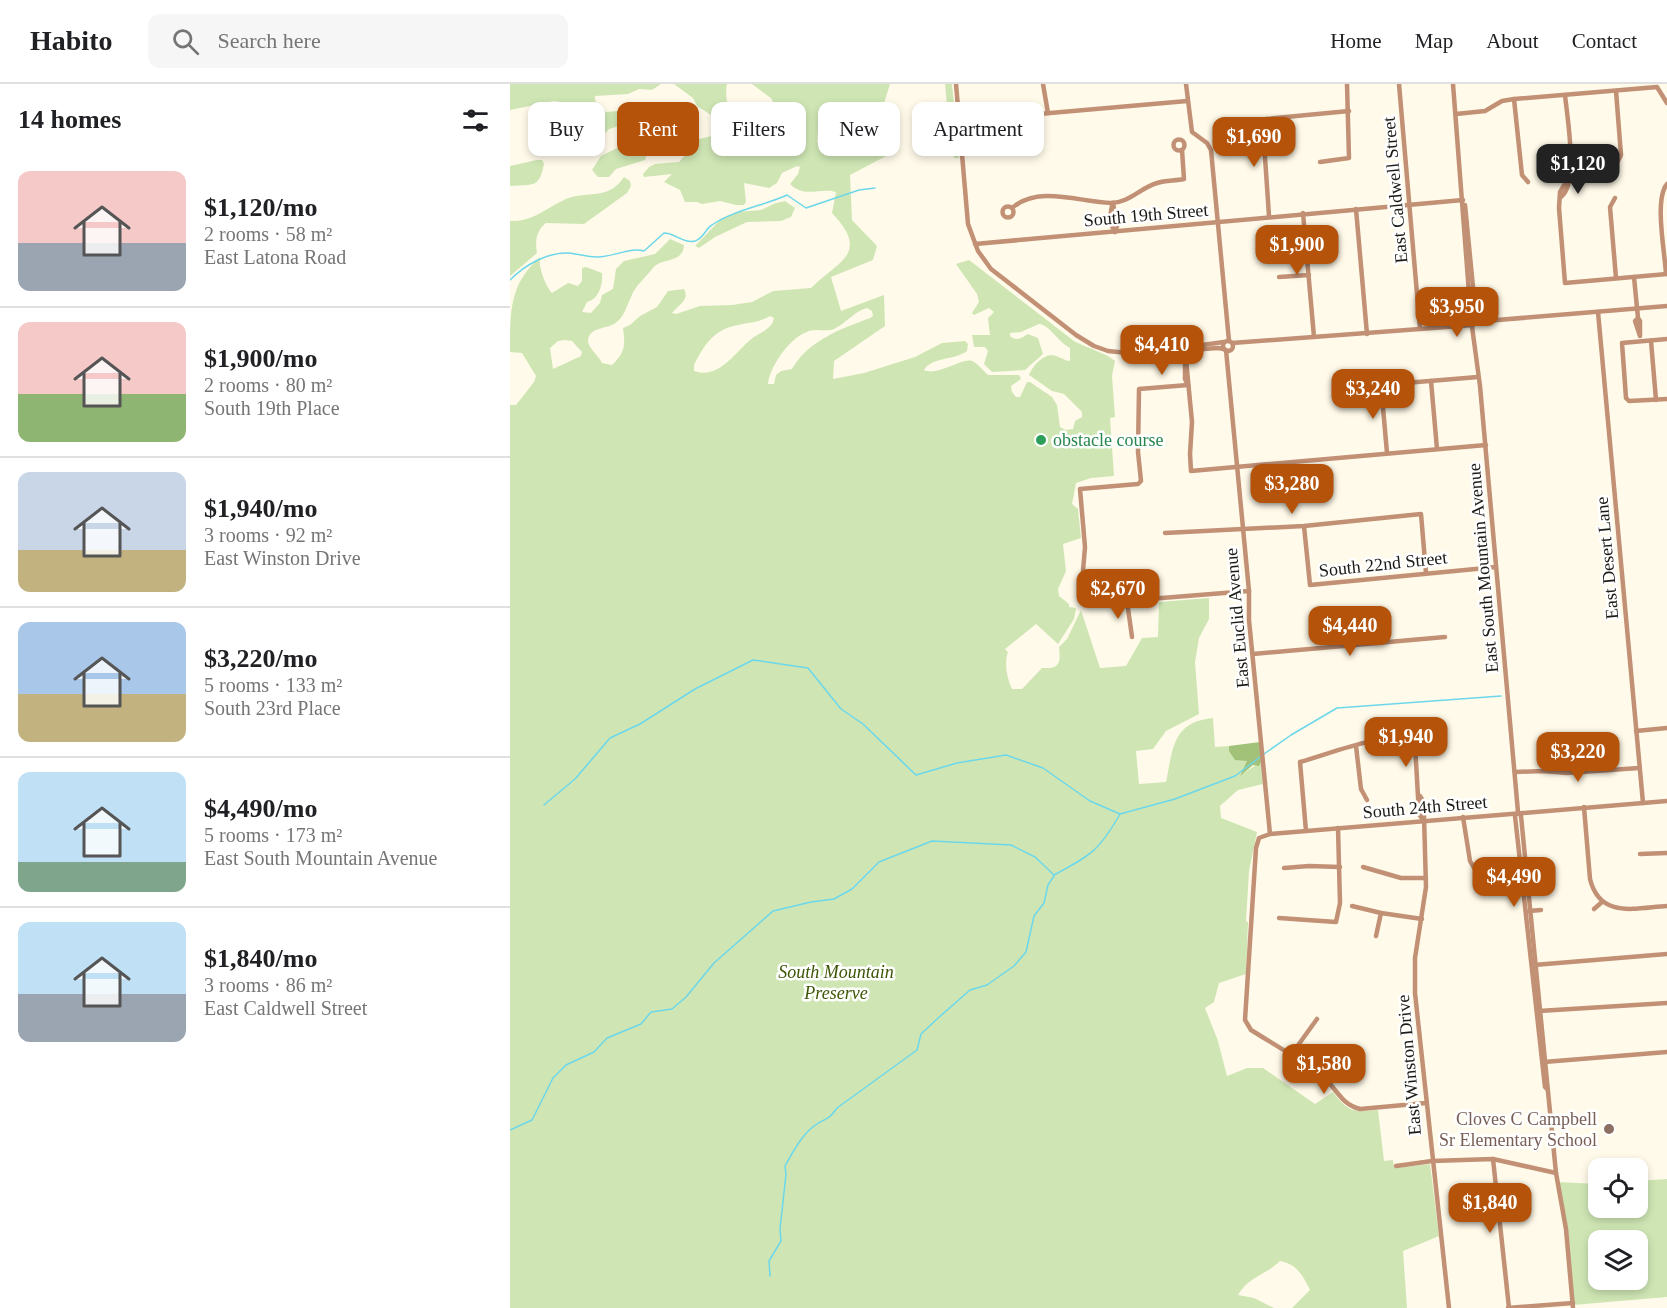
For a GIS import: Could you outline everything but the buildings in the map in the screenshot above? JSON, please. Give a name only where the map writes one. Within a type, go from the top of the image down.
[{"type":"street","points":[[956,84],[957,102]]},
{"type":"street","points":[[1043,84],[1048,113]]},
{"type":"street","name":"East Euclid Avenue","points":[[1186,84],[1192,132],[1207,143],[1211,150],[1249,591],[1248,612],[1270,834]]},
{"type":"street","points":[[1320,162],[1349,158],[1347,84]]},
{"type":"street","name":"East Caldwell Street","points":[[1399,84],[1420,329]]},
{"type":"street","name":"East South Mountain Avenue","points":[[1453,84],[1463,200],[1467,213],[1476,318],[1473,324],[1486,445],[1518,812],[1521,816],[1523,863],[1556,1173],[1566,1229],[1573,1305]]},
{"type":"street","points":[[1456,114],[1485,111],[1502,101],[1514,99],[1616,91],[1637,86],[1657,87],[1667,103]]},
{"type":"street","points":[[1613,171],[1621,155],[1616,91]]},
{"type":"street","points":[[1565,95],[1571,165],[1568,179],[1560,192],[1559,208],[1565,283],[1667,274],[1661,194],[1667,184]]},
{"type":"street","points":[[1514,99],[1521,175],[1528,182]]},
{"type":"street","points":[[1044,113],[1187,101]]},
{"type":"street","points":[[1269,216],[1264,157],[1266,119],[1349,111]]},
{"type":"street","points":[[1012,208],[1017,204],[1044,196],[1113,203],[1130,198],[1155,183],[1184,179],[1182,150]]},
{"type":"street","points":[[962,156],[966,211],[975,244],[986,262],[1001,278],[1076,335],[1094,346],[1127,354],[1667,306]]},
{"type":"street","points":[[1615,198],[1610,207],[1616,278]]},
{"type":"street","points":[[1662,203],[1667,198]]},
{"type":"street","name":"South 19th Street","points":[[975,244],[1463,200]]},
{"type":"street","points":[[1113,203],[1117,226],[1115,232]]},
{"type":"street","points":[[1356,208],[1367,334]]},
{"type":"street","points":[[1303,213],[1314,337]]},
{"type":"street","points":[[1279,277],[1309,274]]},
{"type":"street","points":[[1634,277],[1638,318],[1635,321],[1640,339]]},
{"type":"street","name":"East Desert Lane","points":[[1598,312],[1642,802]]},
{"type":"street","points":[[1667,339],[1640,339],[1622,343],[1626,399],[1629,402],[1667,399]]},
{"type":"street","points":[[1651,340],[1656,400]]},
{"type":"street","points":[[1185,349],[1192,422],[1191,471],[1486,445]]},
{"type":"street","points":[[1386,453],[1381,385],[1478,377]]},
{"type":"street","points":[[1431,381],[1437,449]]},
{"type":"street","points":[[1188,385],[1139,389],[1138,452],[1141,481],[1138,484],[1080,489],[1085,547],[1083,571],[1088,604],[1249,591]]},
{"type":"street","points":[[1164,533],[1304,526],[1421,514],[1426,573]]},
{"type":"street","name":"South 22nd Street","points":[[1304,526],[1310,585],[1496,567]]},
{"type":"street","points":[[1127,601],[1132,637]]},
{"type":"street","points":[[1253,654],[1445,637]]},
{"type":"street","points":[[1636,731],[1667,728]]},
{"type":"street","name":"East Winston Drive","points":[[1356,746],[1382,740],[1414,738],[1421,804],[1420,817],[1423,820],[1426,879],[1415,958],[1416,993],[1449,1308]]},
{"type":"street","points":[[1306,831],[1300,762],[1356,746],[1361,789],[1367,800]]},
{"type":"street","points":[[1515,772],[1567,773],[1640,768]]},
{"type":"street","name":"South 24th Street","points":[[1292,1055],[1251,1030],[1245,1020],[1256,848],[1259,838],[1270,834],[1423,820],[1667,801]]},
{"type":"street","points":[[1584,807],[1590,879],[1593,891],[1602,902],[1620,909],[1667,906]]},
{"type":"street","points":[[1463,817],[1470,861],[1474,868],[1535,861]]},
{"type":"street","points":[[1279,918],[1336,922],[1340,903],[1338,828]]},
{"type":"street","points":[[1640,854],[1667,853]]},
{"type":"street","points":[[1284,868],[1340,867]]},
{"type":"street","points":[[1363,867],[1401,878],[1426,879]]},
{"type":"street","points":[[1594,909],[1602,902]]},
{"type":"street","points":[[1352,906],[1381,914],[1422,919]]},
{"type":"street","points":[[1528,911],[1541,910]]},
{"type":"street","points":[[1376,936],[1381,914]]},
{"type":"street","points":[[1534,965],[1667,954]]},
{"type":"street","points":[[1539,1011],[1667,1003]]},
{"type":"street","points":[[1317,1019],[1292,1055],[1324,1078],[1342,1101],[1350,1107],[1360,1109],[1426,1103]]},
{"type":"street","points":[[1544,1062],[1667,1052]]},
{"type":"street","points":[[1396,1166],[1432,1161],[1493,1159],[1556,1173]]},
{"type":"street","points":[[1493,1159],[1509,1308],[1573,1305]]},
{"type":"green space","points":[[510,84],[661,84],[652,90],[639,89],[628,94],[595,96],[596,102],[528,102],[528,106],[510,110]]},
{"type":"green space","name":"South Mountain Preserve","points":[[674,84],[727,84],[728,102],[711,102],[711,115],[699,107],[699,102],[695,102]]},
{"type":"green space","name":"South Mountain Preserve","points":[[752,84],[890,84],[885,102],[818,102],[818,156],[886,156],[850,175],[852,220],[877,246],[873,260],[831,277],[841,311],[884,295],[885,326],[834,361],[833,379],[864,373],[915,357],[942,343],[965,341],[968,344],[967,351],[938,360],[924,370],[937,371],[969,361],[976,363],[988,375],[1019,375],[1021,379],[1011,386],[1016,397],[1020,397],[1027,382],[1030,382],[1052,397],[1057,405],[1060,427],[1066,430],[1073,429],[1075,421],[1082,417],[1082,412],[1064,394],[1052,391],[1029,375],[1037,362],[1044,357],[1054,355],[1070,361],[1070,348],[1047,327],[1039,324],[1021,332],[1010,333],[1010,336],[1015,339],[1028,334],[1038,338],[1043,354],[1025,370],[992,372],[984,364],[988,351],[985,347],[974,347],[972,335],[990,335],[988,318],[994,312],[989,308],[974,315],[972,313],[979,302],[977,294],[956,264],[969,260],[1074,341],[1115,361],[1112,376],[1115,417],[1110,418],[1114,476],[1091,478],[1076,483],[1072,504],[1078,509],[1081,538],[1063,544],[1066,571],[1058,589],[1059,596],[1069,604],[1069,607],[1076,608],[1074,619],[1058,644],[1036,624],[1005,649],[1008,652],[1006,666],[1009,680],[1012,689],[1022,689],[1042,668],[1052,668],[1058,664],[1059,647],[1067,639],[1081,610],[1100,668],[1126,666],[1142,638],[1158,637],[1159,602],[1209,598],[1209,619],[1199,638],[1195,662],[1199,714],[1166,731],[1153,749],[1136,751],[1139,784],[1166,782],[1173,748],[1182,731],[1189,725],[1213,718],[1215,747],[1229,746],[1229,751],[1248,761],[1240,775],[1261,762],[1263,784],[1238,790],[1220,806],[1221,818],[1257,832],[1249,871],[1246,974],[1219,983],[1214,1002],[1205,1008],[1218,1041],[1227,1076],[1247,1068],[1263,1068],[1315,1104],[1333,1092],[1343,1104],[1351,1109],[1378,1110],[1384,1161],[1393,1160],[1394,1168],[1430,1164],[1439,1236],[1403,1251],[1407,1308],[1292,1308],[1310,1290],[1302,1275],[1295,1268],[1280,1261],[1247,1284],[1238,1295],[1254,1298],[1274,1308],[510,1308],[510,405],[516,405],[536,376],[522,353],[510,352],[510,323],[517,288],[530,267],[540,257],[543,276],[552,293],[568,283],[578,286],[582,281],[582,268],[586,267],[602,273],[599,291],[595,298],[587,302],[582,312],[591,313],[600,303],[602,295],[613,289],[616,269],[624,261],[655,254],[670,239],[684,245],[683,251],[676,258],[662,262],[653,268],[633,293],[618,321],[589,336],[589,346],[602,363],[612,365],[624,348],[623,328],[657,307],[668,291],[684,289],[685,299],[672,313],[676,314],[700,306],[752,302],[773,291],[811,288],[840,263],[850,248],[849,238],[832,213],[836,192],[801,191],[790,184],[798,174],[800,167],[797,166],[782,173],[777,183],[769,188],[744,183],[746,202],[744,205],[720,201],[702,204],[685,202],[680,190],[664,182],[672,174],[644,177],[643,174],[655,164],[679,162],[684,156],[699,156],[699,139],[711,136],[711,156],[806,156],[806,102],[773,102]],"holes":[[[867,308],[872,311],[873,316],[816,343],[792,369],[781,371],[776,375],[774,384],[768,384],[777,361],[795,339],[809,331],[836,328]],[[770,316],[774,318],[771,326],[750,340],[725,364],[711,372],[694,371],[694,365],[702,351],[716,334],[730,327]],[[558,341],[572,341],[582,352],[581,356],[553,369],[550,348]]]},
{"type":"green space","points":[[945,84],[952,84],[954,102],[947,102]]},
{"type":"green space","points":[[605,111],[617,111],[617,127],[605,133]]},
{"type":"green space","points":[[617,148],[617,156],[646,157],[645,160],[616,169],[609,177],[598,177],[592,170],[601,156]]},
{"type":"green space","points":[[542,160],[544,164],[540,178],[534,184],[510,186],[510,166]]},
{"type":"green space","points":[[624,177],[630,181],[631,186],[627,193],[584,224],[546,223],[537,236],[537,253],[510,276],[510,221],[533,217],[574,196],[604,192],[618,184]]},
{"type":"green space","points":[[785,201],[795,208],[791,217],[781,221],[747,222],[715,237],[699,248],[695,246],[722,218],[737,212],[761,210]]},
{"type":"green space","points":[[1260,742],[1261,762],[1259,766],[1253,765],[1240,776],[1247,761],[1235,760],[1229,751],[1229,746]]},
{"type":"green space","points":[[1667,1179],[1667,1297],[1573,1305],[1573,1290],[1557,1182],[1588,1183],[1588,1218],[1648,1218],[1648,1180]]},
{"type":"waterway","points":[[510,280],[529,265],[545,257],[561,253],[597,257],[633,250],[644,251],[664,233],[687,241],[695,241],[721,220],[787,195],[806,208],[859,190],[875,188]]},
{"type":"waterway","points":[[544,805],[575,779],[610,738],[640,724],[695,689],[753,660],[808,668],[841,709],[863,724],[916,775],[957,763],[1006,755],[1043,768],[1090,801],[1120,814],[1175,799],[1235,776],[1260,757]]},
{"type":"waterway","points":[[1264,754],[1337,708],[1501,696]]},
{"type":"waterway","points":[[510,1130],[532,1120],[553,1078],[566,1065],[594,1052],[607,1038],[641,1024],[651,1012],[672,1009],[686,997],[714,963],[773,911],[834,899],[852,889],[879,862],[932,841],[1011,845],[1035,857],[1054,875],[1093,851],[1120,814]]},
{"type":"waterway","points":[[770,1276],[769,1261],[781,1241],[785,1166],[801,1139],[837,1108],[917,1050],[921,1034],[970,990],[987,985],[1014,966],[1026,952],[1034,916],[1044,903],[1048,885],[1054,876]]},
{"type":"place","name":"obstacle course","points":[[1041,440]]},
{"type":"place","name":"Cloves C Campbell Sr Elementary School","points":[[1609,1129]]}]
